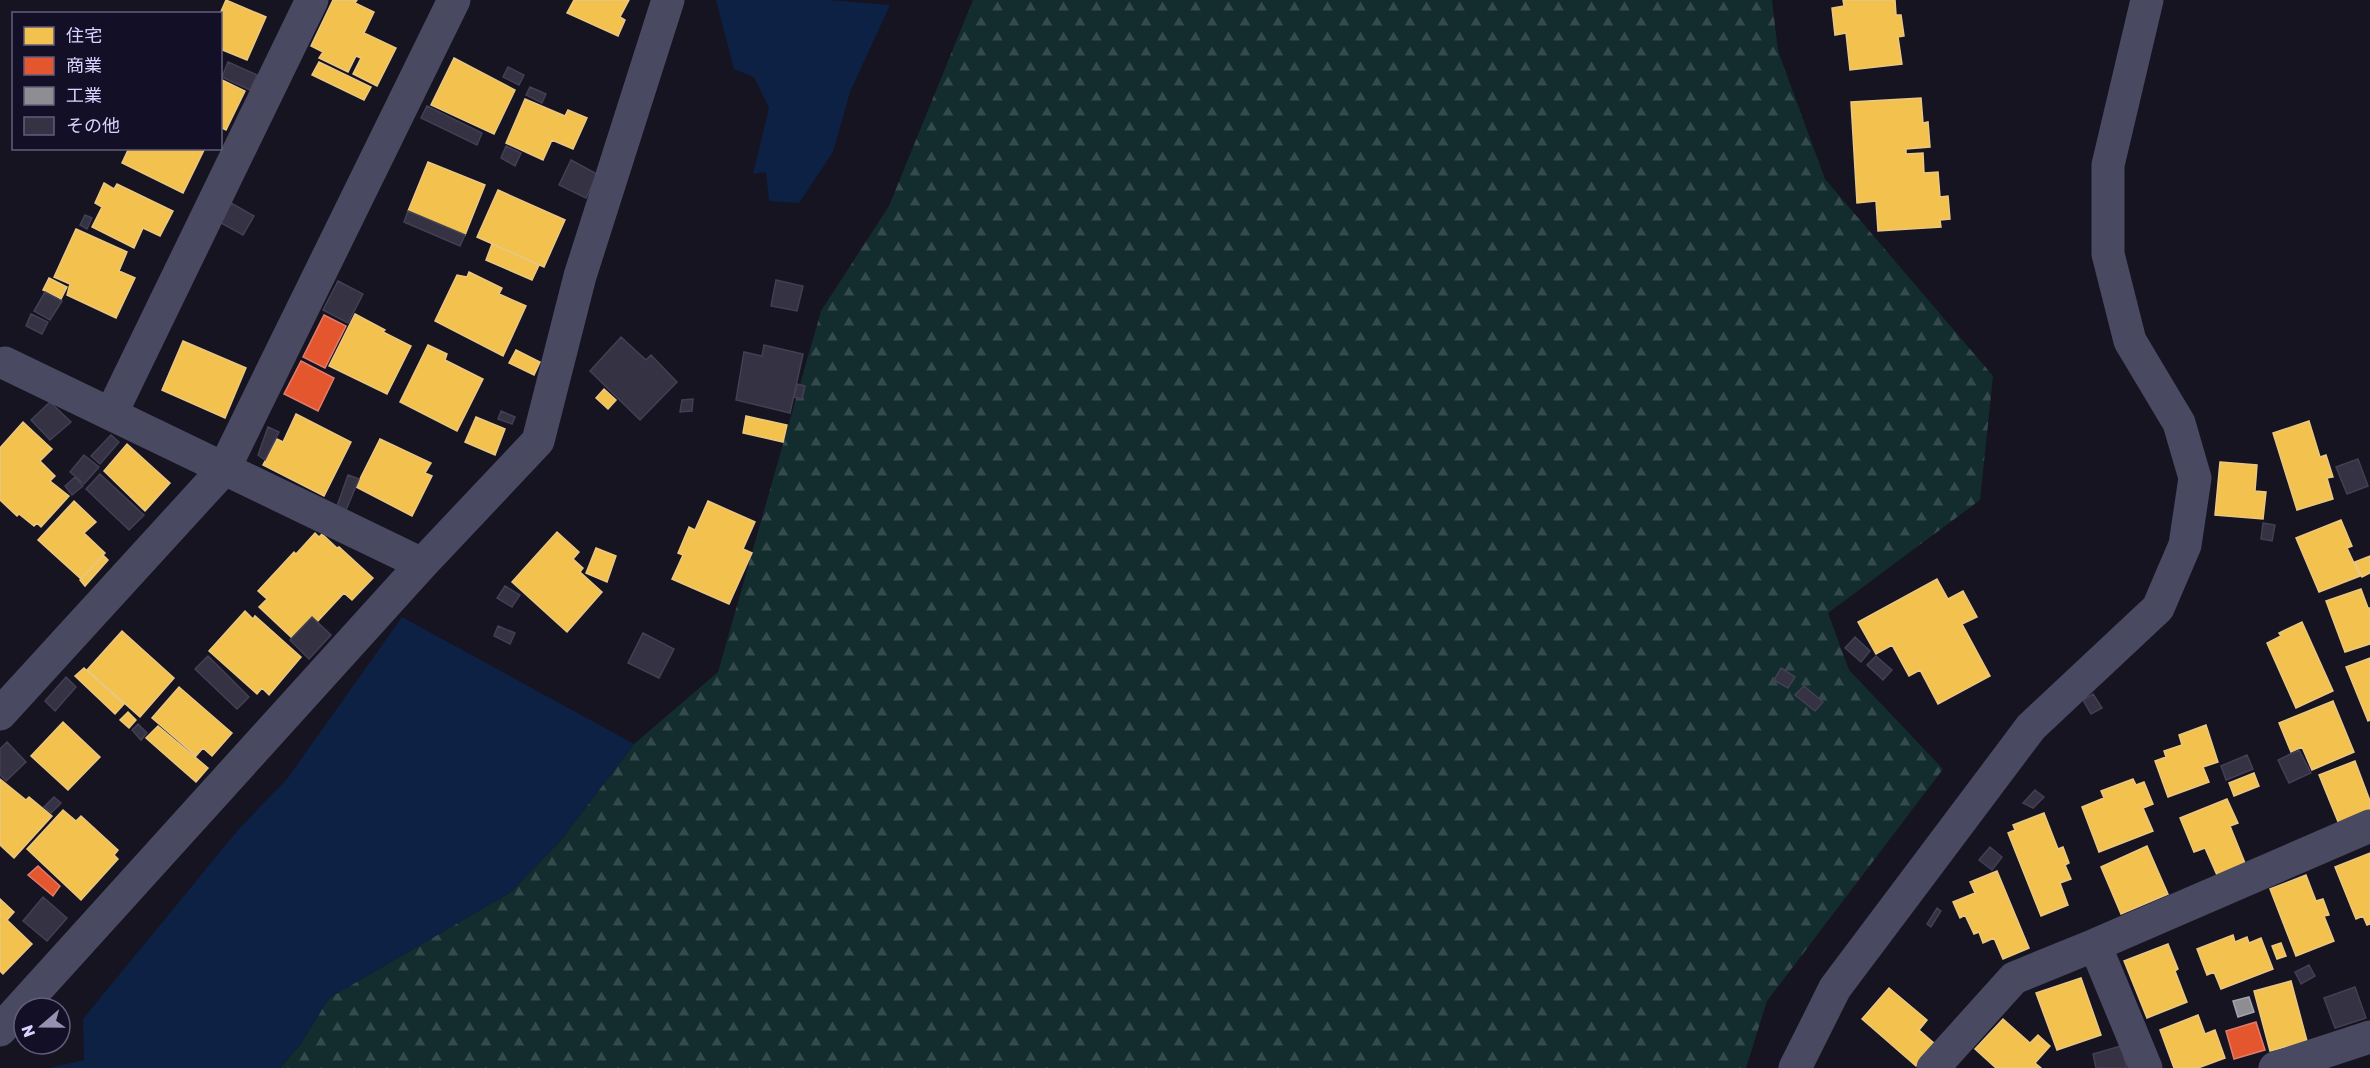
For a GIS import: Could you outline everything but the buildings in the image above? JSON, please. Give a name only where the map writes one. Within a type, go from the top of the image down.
[{"type":"street","points":[[111,414],[312,0]]},
{"type":"street","points":[[0,714],[224,469],[454,0]]},
{"type":"street","points":[[0,1030],[422,564],[538,441],[580,276],[668,0]]},
{"type":"street","points":[[1795,1068],[1834,988],[1848,969],[2031,727],[2158,608],[2185,545],[2195,478],[2179,423],[2130,341],[2108,254],[2108,165],[2146,0]]},
{"type":"street","points":[[5,363],[422,564]]},
{"type":"street","points":[[1933,1068],[2014,978],[2370,826]]},
{"type":"street","points":[[2095,945],[2146,1068]]},
{"type":"street","points":[[2275,1068],[2370,1037]]},
{"type":"green space","points":[[973,0],[1772,0],[1778,51],[1825,179],[1993,376],[1980,500],[1828,613],[1849,670],[1943,769],[1767,1001],[1746,1068],[280,1068],[300,1045],[329,998],[511,892],[561,840],[634,744],[718,672],[821,311],[889,206]]},
{"type":"water","points":[[716,0],[829,0],[890,5],[850,92],[833,152],[799,203],[769,201],[766,172],[753,174],[769,108],[754,77],[734,69]]},
{"type":"water","points":[[402,617],[634,744],[561,840],[511,892],[329,998],[300,1045],[280,1068],[49,1068],[84,1060],[83,1019],[238,830],[287,779]]}]
